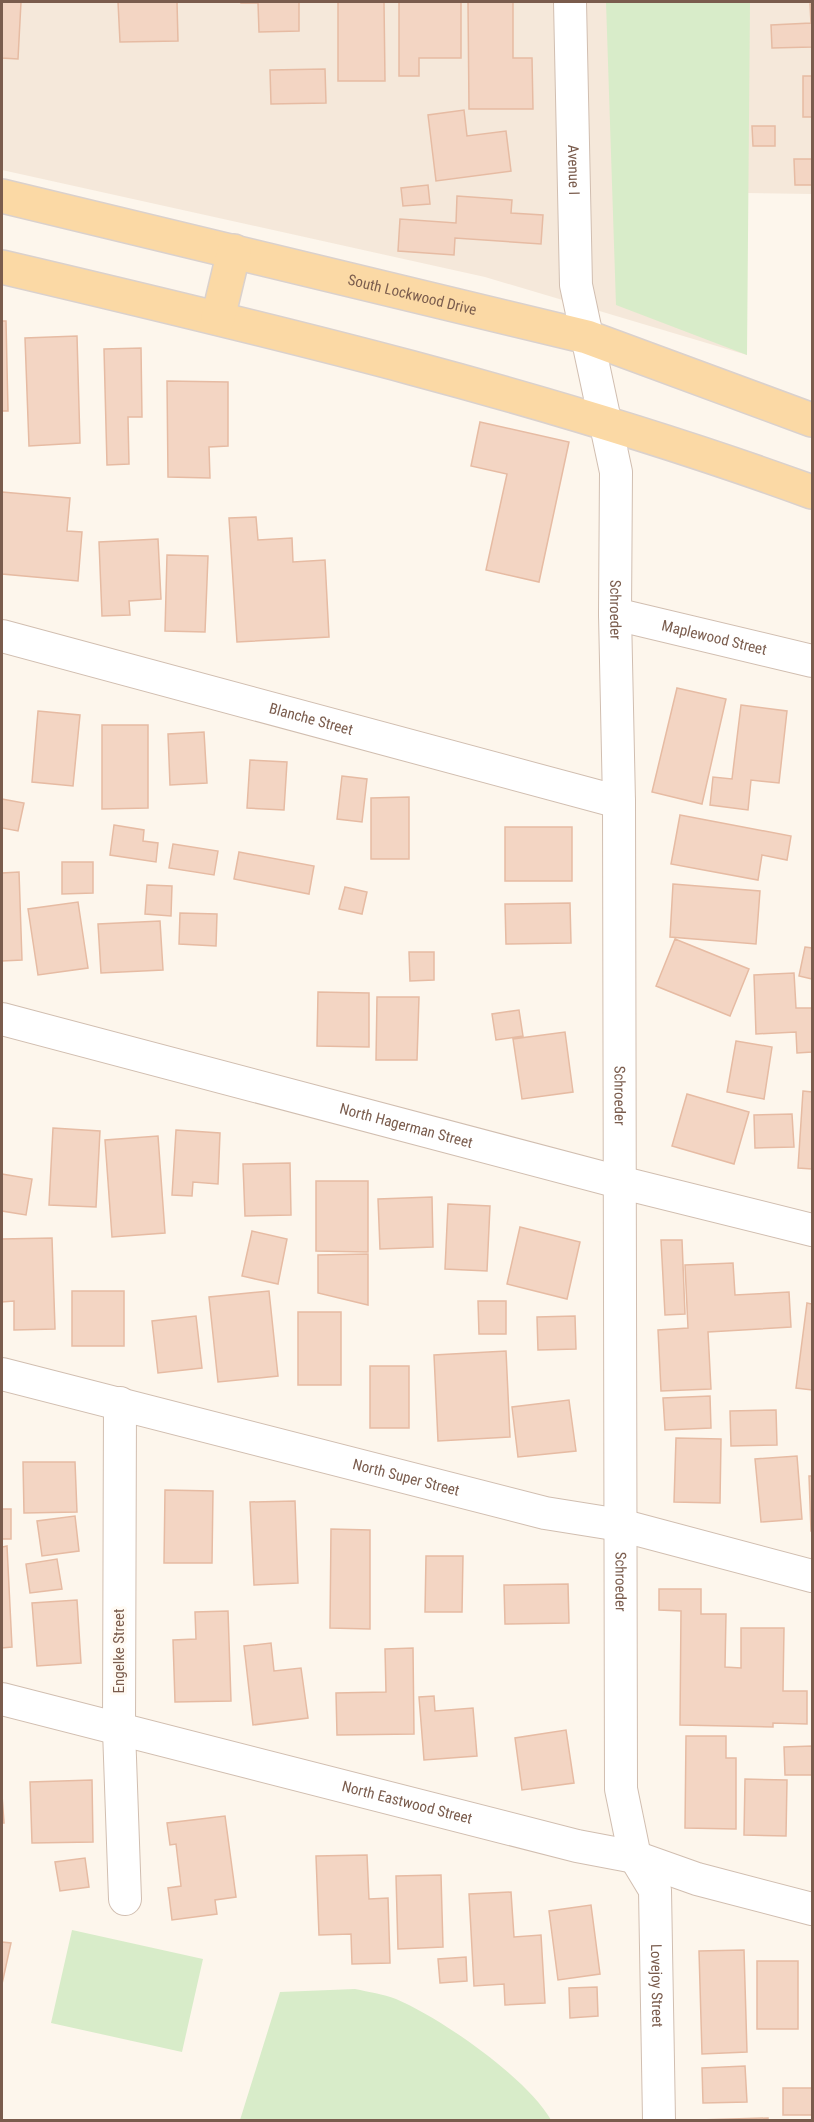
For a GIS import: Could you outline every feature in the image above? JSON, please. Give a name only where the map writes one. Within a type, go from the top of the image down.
[{"type":"main road","name":"South Lockwood Drive","points":[[2,196],[587,337],[813,420]]},
{"type":"main road","points":[[218,318],[234,251]]},
{"type":"main road","points":[[2,267],[218,318],[605,422],[813,492]]},
{"type":"street","name":"Avenue I","points":[[570,2],[576,285],[587,337]]},
{"type":"street","name":"Schroeder","points":[[587,337],[616,472],[621,1789],[635,1857]]},
{"type":"street","name":"Maplewood Street","points":[[615,614],[813,661]]},
{"type":"street","name":"Blanche Street","points":[[2,636],[619,802]]},
{"type":"street","name":"North Hagerman Street","points":[[2,1019],[619,1182],[813,1230]]},
{"type":"street","name":"North Super Street","points":[[2,1374],[120,1402],[546,1513],[620,1525],[813,1576]]},
{"type":"street","name":"Engelke Street","points":[[120,1402],[119,1730],[126,1899]]},
{"type":"street","name":"North Eastwood Street","points":[[2,1699],[577,1846],[635,1857],[697,1880],[813,1909]]},
{"type":"street","name":"Lovejoy Street","points":[[635,1857],[656,1890],[659,2121]]},
{"type":"shaded area","points":[[2,2],[812,2],[812,194],[747,193],[747,355],[485,277],[2,170]]},
{"type":"green space","points":[[606,2],[750,2],[747,355],[616,305]]},
{"type":"green space","points":[[72,1930],[203,1959],[182,2052],[51,2023]]},
{"type":"green space","points":[[355,1989],[396,1999],[436,2020],[503,2068],[523,2086],[551,2120],[240,2120],[280,1992]]},
{"type":"building","points":[[2,2],[21,2],[18,59],[2,58]]},
{"type":"building","points":[[118,2],[177,2],[178,41],[120,42]]},
{"type":"building","points":[[241,2],[299,2],[299,31],[259,32],[258,3]]},
{"type":"building","points":[[338,2],[384,2],[385,81],[338,81]]},
{"type":"building","points":[[399,2],[461,2],[461,58],[419,58],[419,76],[399,76]]},
{"type":"building","points":[[468,2],[513,2],[513,58],[532,58],[533,109],[469,109]]},
{"type":"building","points":[[810,4],[812,4],[812,47],[772,48],[771,25],[811,23]]},
{"type":"building","points":[[325,69],[326,103],[271,104],[270,70]]},
{"type":"building","points":[[803,76],[812,76],[812,117],[803,117]]},
{"type":"building","points":[[464,110],[467,136],[506,131],[511,171],[436,181],[428,115]]},
{"type":"building","points":[[752,126],[775,126],[775,146],[753,146]]},
{"type":"building","points":[[794,159],[812,159],[812,185],[795,185]]},
{"type":"building","points":[[428,185],[430,204],[403,206],[401,188]]},
{"type":"building","points":[[457,196],[512,200],[511,213],[543,215],[541,244],[455,238],[454,255],[398,251],[400,219],[456,223]]},
{"type":"building","points":[[2,321],[6,321],[8,411],[2,411]]},
{"type":"building","points":[[77,336],[80,443],[29,446],[25,338]]},
{"type":"building","points":[[141,348],[142,417],[128,417],[129,464],[107,465],[104,349]]},
{"type":"building","points":[[167,381],[228,382],[228,446],[209,447],[210,478],[168,477]]},
{"type":"building","points":[[480,422],[569,442],[539,582],[486,570],[507,474],[471,466]]},
{"type":"building","points":[[2,492],[70,498],[67,531],[82,532],[78,581],[2,574]]},
{"type":"building","points":[[256,517],[258,540],[292,538],[293,562],[325,560],[329,637],[237,642],[229,518]]},
{"type":"building","points":[[158,539],[161,599],[129,601],[130,615],[102,616],[99,542]]},
{"type":"building","points":[[167,555],[208,556],[205,632],[165,631]]},
{"type":"building","points":[[677,688],[726,699],[702,804],[652,792]]},
{"type":"building","points":[[741,705],[787,711],[779,783],[751,780],[748,810],[710,805],[713,777],[732,779]]},
{"type":"building","points":[[38,711],[80,715],[73,786],[32,782]]},
{"type":"building","points":[[102,725],[148,725],[148,808],[102,809]]},
{"type":"building","points":[[204,732],[207,783],[170,785],[168,734]]},
{"type":"building","points":[[250,760],[287,762],[284,810],[247,808]]},
{"type":"building","points":[[342,776],[367,779],[362,822],[337,819]]},
{"type":"building","points":[[409,797],[409,859],[371,859],[371,798]]},
{"type":"building","points":[[2,799],[24,803],[18,831],[2,828]]},
{"type":"building","points":[[680,815],[791,836],[787,860],[762,855],[758,880],[671,864]]},
{"type":"building","points":[[114,825],[144,830],[143,841],[158,843],[156,862],[110,855]]},
{"type":"building","points":[[505,827],[572,827],[572,881],[505,881]]},
{"type":"building","points":[[173,844],[218,851],[214,875],[169,868]]},
{"type":"building","points":[[239,852],[314,866],[309,894],[234,879]]},
{"type":"building","points":[[62,862],[93,862],[93,893],[62,894]]},
{"type":"building","points":[[19,872],[22,960],[2,961],[2,873]]},
{"type":"building","points":[[673,884],[760,891],[756,944],[670,937]]},
{"type":"building","points":[[147,885],[172,886],[171,916],[145,914]]},
{"type":"building","points":[[345,887],[367,892],[362,914],[339,909]]},
{"type":"building","points":[[78,902],[88,968],[38,975],[28,909]]},
{"type":"building","points":[[570,903],[571,943],[506,944],[505,904]]},
{"type":"building","points":[[180,913],[217,914],[216,946],[179,944]]},
{"type":"building","points":[[160,921],[163,970],[101,973],[98,924]]},
{"type":"building","points":[[675,939],[749,969],[730,1016],[656,986]]},
{"type":"building","points":[[805,947],[812,948],[812,979],[799,976]]},
{"type":"building","points":[[409,952],[434,952],[434,980],[410,981]]},
{"type":"building","points":[[794,973],[796,1008],[812,1008],[812,1052],[797,1053],[796,1032],[756,1034],[754,975]]},
{"type":"building","points":[[318,992],[369,993],[369,1047],[317,1046]]},
{"type":"building","points":[[377,997],[419,997],[417,1060],[376,1060]]},
{"type":"building","points":[[519,1010],[523,1036],[496,1040],[492,1014]]},
{"type":"building","points":[[565,1032],[573,1092],[522,1099],[513,1039]]},
{"type":"building","points":[[736,1041],[772,1047],[764,1099],[727,1092]]},
{"type":"building","points":[[803,1091],[812,1092],[812,1169],[798,1168]]},
{"type":"building","points":[[687,1094],[749,1112],[734,1164],[672,1146]]},
{"type":"building","points":[[792,1114],[794,1147],[755,1148],[754,1115]]},
{"type":"building","points":[[53,1128],[100,1131],[96,1207],[49,1205]]},
{"type":"building","points":[[176,1130],[220,1133],[218,1184],[193,1182],[192,1196],[172,1195]]},
{"type":"building","points":[[158,1136],[165,1233],[112,1237],[105,1140]]},
{"type":"building","points":[[290,1163],[291,1215],[245,1216],[243,1164]]},
{"type":"building","points":[[2,1174],[32,1179],[26,1215],[2,1211]]},
{"type":"building","points":[[316,1181],[368,1181],[368,1252],[316,1251]]},
{"type":"building","points":[[432,1197],[433,1247],[380,1249],[378,1199]]},
{"type":"building","points":[[448,1204],[490,1206],[487,1271],[445,1269]]},
{"type":"building","points":[[520,1227],[580,1242],[567,1299],[507,1284]]},
{"type":"building","points":[[252,1231],[287,1239],[278,1284],[242,1276]]},
{"type":"building","points":[[52,1238],[55,1329],[14,1330],[14,1301],[2,1302],[2,1239]]},
{"type":"building","points":[[661,1240],[682,1240],[685,1314],[665,1315]]},
{"type":"building","points":[[368,1254],[368,1305],[318,1293],[318,1255]]},
{"type":"building","points":[[733,1263],[735,1295],[789,1292],[791,1327],[708,1332],[711,1389],[661,1391],[658,1330],[688,1328],[685,1265]]},
{"type":"building","points":[[72,1291],[124,1291],[124,1346],[72,1346]]},
{"type":"building","points":[[269,1291],[278,1376],[218,1382],[209,1297]]},
{"type":"building","points":[[478,1301],[506,1301],[506,1334],[479,1334]]},
{"type":"building","points":[[807,1303],[812,1304],[812,1390],[796,1388]]},
{"type":"building","points":[[298,1312],[341,1312],[341,1385],[298,1385]]},
{"type":"building","points":[[196,1316],[202,1368],[158,1373],[152,1321]]},
{"type":"building","points":[[575,1316],[576,1349],[538,1350],[537,1317]]},
{"type":"building","points":[[506,1351],[510,1437],[438,1441],[434,1355]]},
{"type":"building","points":[[370,1366],[409,1366],[409,1428],[370,1428]]},
{"type":"building","points":[[710,1396],[711,1428],[665,1430],[663,1398]]},
{"type":"building","points":[[569,1400],[576,1451],[518,1457],[512,1407]]},
{"type":"building","points":[[776,1410],[777,1445],[731,1446],[730,1411]]},
{"type":"building","points":[[676,1438],[721,1439],[720,1503],[674,1502]]},
{"type":"building","points":[[797,1456],[802,1519],[761,1522],[755,1459]]},
{"type":"building","points":[[23,1462],[75,1462],[77,1512],[24,1513]]},
{"type":"building","points":[[809,1476],[812,1476],[812,1531],[811,1531]]},
{"type":"building","points":[[165,1490],[213,1491],[212,1563],[164,1563]]},
{"type":"building","points":[[295,1501],[298,1583],[254,1585],[250,1502]]},
{"type":"building","points":[[2,1509],[11,1509],[11,1539],[2,1539]]},
{"type":"building","points":[[75,1516],[79,1551],[42,1556],[37,1521]]},
{"type":"building","points":[[331,1529],[370,1530],[370,1629],[330,1628]]},
{"type":"building","points":[[7,1546],[12,1647],[2,1648],[2,1547]]},
{"type":"building","points":[[426,1556],[463,1556],[462,1612],[425,1612]]},
{"type":"building","points":[[57,1559],[62,1589],[30,1593],[26,1564]]},
{"type":"building","points":[[568,1584],[569,1623],[505,1624],[504,1585]]},
{"type":"building","points":[[659,1589],[701,1589],[701,1614],[726,1614],[725,1667],[741,1668],[741,1628],[784,1628],[783,1691],[807,1691],[807,1724],[773,1723],[773,1727],[680,1725],[681,1611],[659,1610]]},
{"type":"building","points":[[77,1600],[81,1663],[37,1666],[32,1603]]},
{"type":"building","points":[[228,1611],[231,1701],[175,1702],[173,1640],[196,1639],[195,1612]]},
{"type":"building","points":[[271,1643],[274,1671],[301,1668],[308,1718],[253,1725],[244,1646]]},
{"type":"building","points":[[413,1648],[414,1734],[337,1735],[336,1693],[386,1692],[385,1649]]},
{"type":"building","points":[[434,1696],[435,1711],[473,1708],[477,1756],[424,1760],[419,1697]]},
{"type":"building","points":[[566,1730],[574,1783],[522,1790],[515,1738]]},
{"type":"building","points":[[686,1736],[726,1736],[726,1758],[736,1758],[736,1829],[685,1828]]},
{"type":"building","points":[[812,1746],[812,1775],[785,1775],[784,1747]]},
{"type":"building","points":[[745,1779],[787,1780],[786,1836],[744,1835]]},
{"type":"building","points":[[92,1780],[93,1842],[32,1843],[30,1782]]},
{"type":"building","points":[[2,1795],[4,1823],[2,1823]]},
{"type":"building","points":[[225,1816],[236,1897],[215,1900],[217,1914],[172,1920],[168,1888],[181,1886],[176,1844],[170,1845],[167,1823]]},
{"type":"building","points":[[367,1855],[369,1899],[388,1898],[390,1963],[352,1964],[351,1934],[319,1935],[316,1856]]},
{"type":"building","points":[[85,1858],[89,1887],[60,1891],[55,1862]]},
{"type":"building","points":[[441,1875],[443,1947],[398,1949],[396,1876]]},
{"type":"building","points":[[511,1892],[514,1937],[541,1935],[545,2003],[505,2005],[504,1984],[474,1986],[469,1894]]},
{"type":"building","points":[[591,1905],[600,1974],[558,1980],[549,1911]]},
{"type":"building","points":[[2,1942],[11,1943],[2,1984]]},
{"type":"building","points":[[744,1950],[747,2052],[702,2054],[699,1951]]},
{"type":"building","points":[[466,1957],[467,1981],[440,1983],[438,1959]]},
{"type":"building","points":[[757,1961],[798,1961],[798,2029],[757,2029]]},
{"type":"building","points":[[597,1987],[598,2016],[570,2018],[569,1988]]},
{"type":"building","points":[[745,2066],[747,2102],[703,2103],[702,2068]]},
{"type":"building","points":[[783,2088],[812,2088],[812,2115],[783,2115]]},
{"type":"building","points":[[768,2118],[768,2120],[698,2120]]}]
